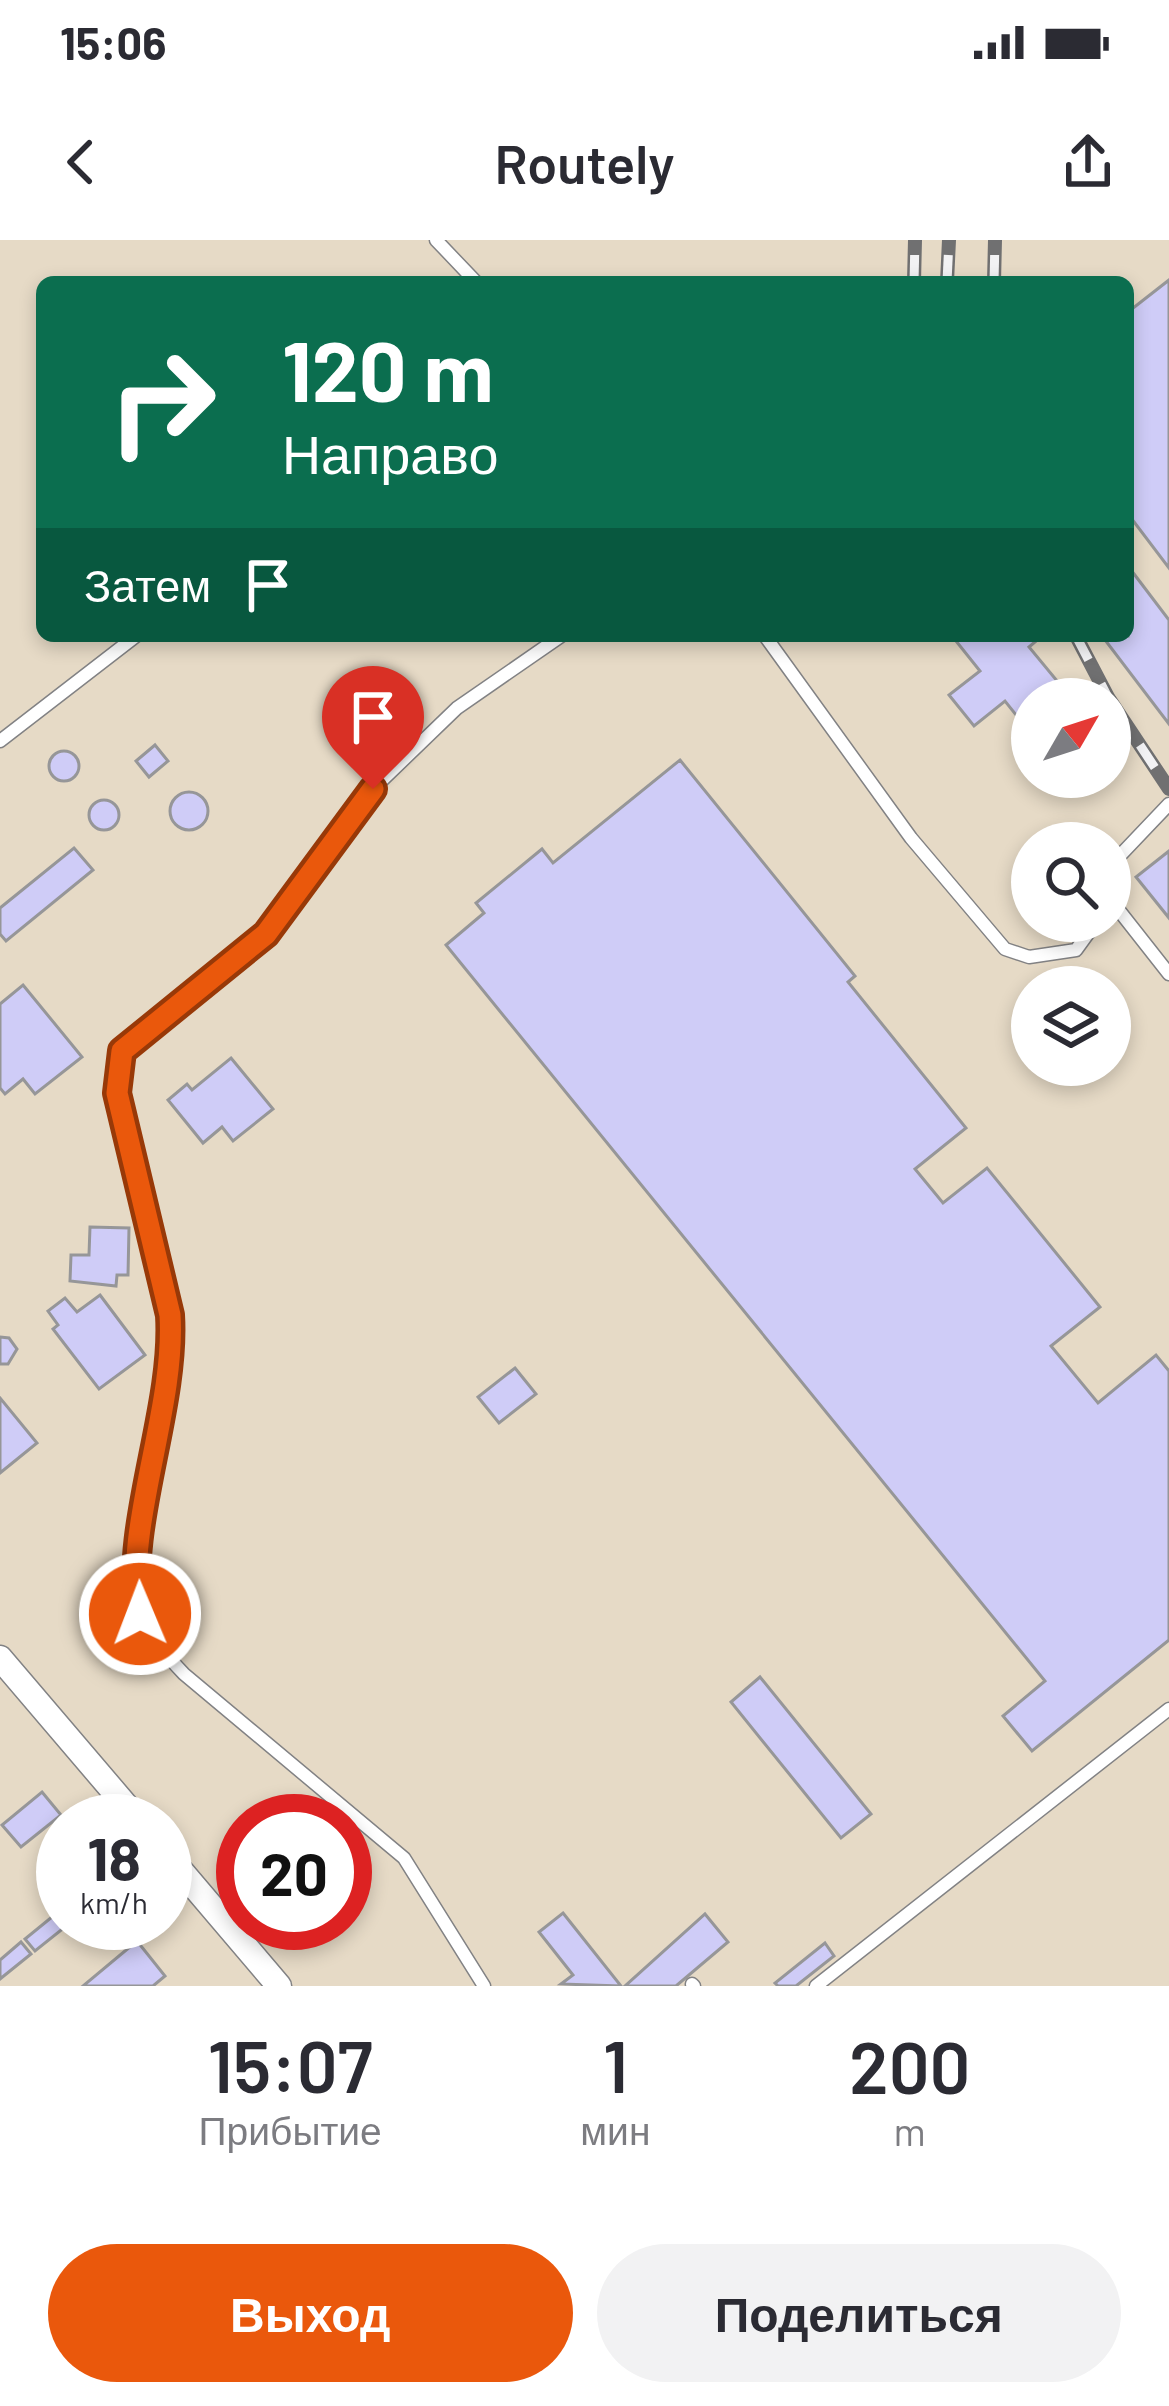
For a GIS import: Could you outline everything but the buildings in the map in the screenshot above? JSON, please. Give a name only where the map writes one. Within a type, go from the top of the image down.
[{"type":"street","points":[[0,1658],[116,1794]]},
{"type":"street","points":[[192,1884],[279,1986]]},
{"type":"lane","points":[[436,240],[470,276]]},
{"type":"lane","points":[[0,741],[128,642]]},
{"type":"lane","points":[[484,1986],[404,1858],[184,1674],[156,1645],[140,1614],[136,1570],[173,1352],[170,1315],[117,1093],[118,1061],[137,1037],[266,934],[373,789],[457,708],[553,642]]},
{"type":"lane","points":[[769,642],[911,838],[1005,949],[1029,957],[1076,950],[1082,942]]},
{"type":"lane","points":[[1131,844],[1169,803]]},
{"type":"lane","points":[[1131,926],[1169,974]]},
{"type":"lane","points":[[816,1986],[1169,1709]]},
{"type":"shaded area","points":[[0,240],[1169,240],[1169,1986],[0,1986]]},
{"type":"railway","points":[[914,276],[915,240]]},
{"type":"railway","points":[[947,276],[949,240]]},
{"type":"railway","points":[[994,276],[995,240]]},
{"type":"railway","points":[[1079,642],[1098,678]]},
{"type":"railway","points":[[1131,732],[1169,789]]},
{"type":"route","points":[[140,1614],[136,1570],[173,1352],[170,1315],[117,1093],[118,1061],[137,1037],[266,934],[373,789]]}]
